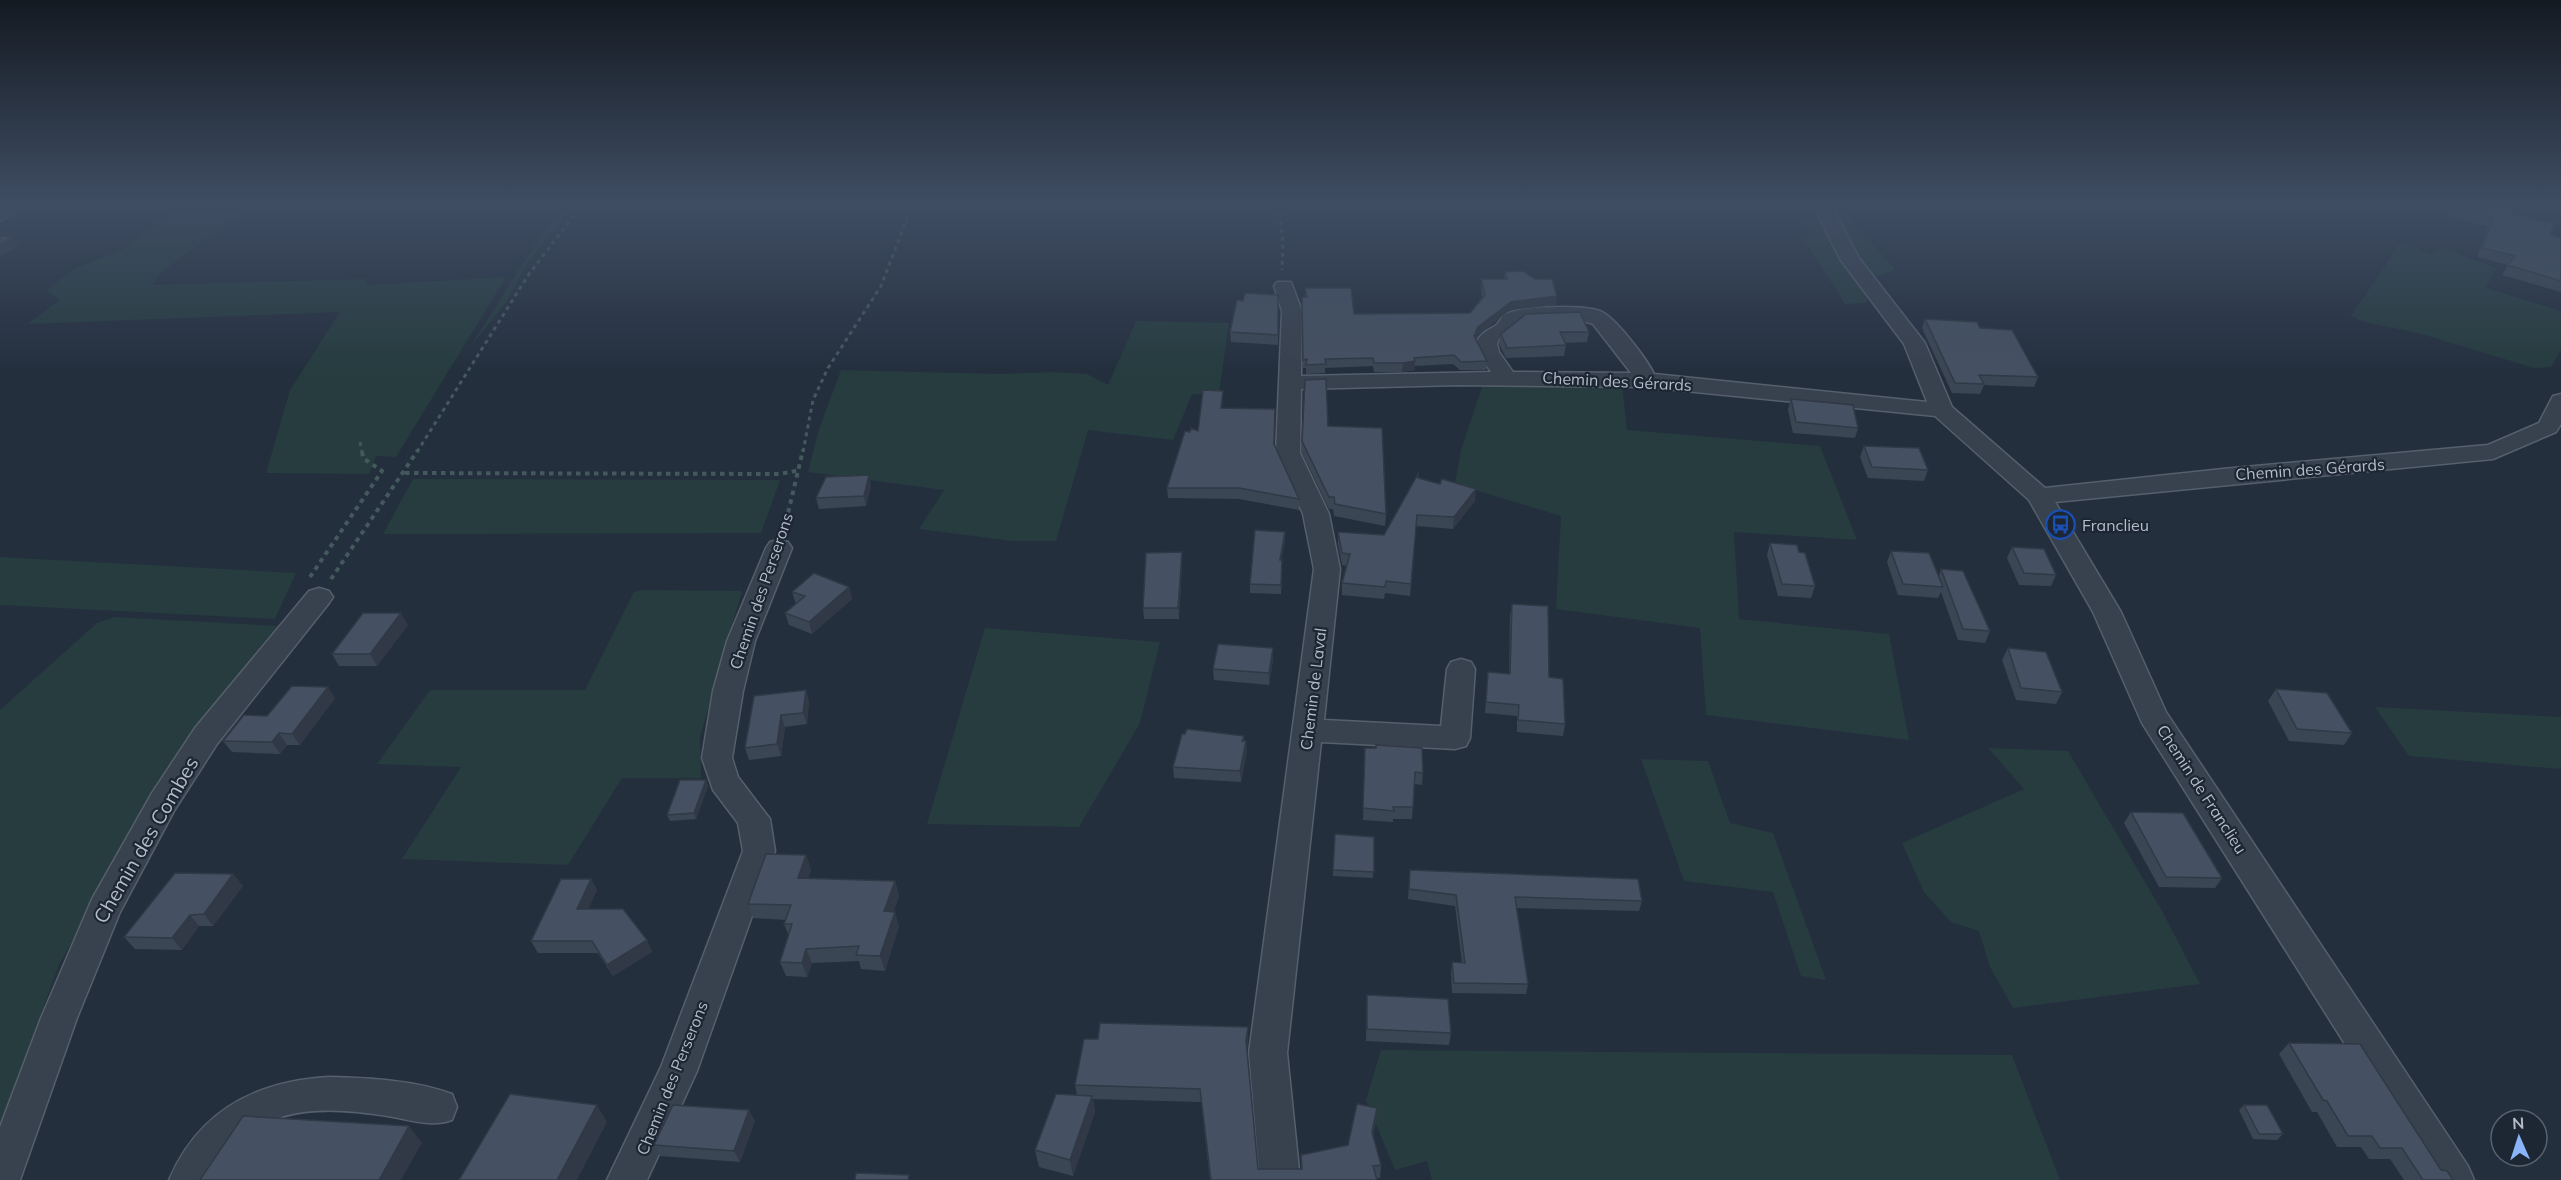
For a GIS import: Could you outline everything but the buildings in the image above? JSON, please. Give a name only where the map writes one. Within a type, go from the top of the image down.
[{"type":"street","points":[[1851,260],[1914,344],[1942,410]]},
{"type":"street","name":"Chemin de Laval","points":[[1280,1180],[1268,1053],[1327,569],[1316,514],[1288,453],[1292,311],[1284,286]]},
{"type":"street","points":[[1506,378],[1488,352],[1486,344],[1491,335],[1504,330],[1511,320],[1521,316],[1581,314],[1600,320],[1639,366],[1645,380]]},
{"type":"street","name":"Chemin des Gérards","points":[[1291,383],[1506,378],[1645,380],[1942,410]]},
{"type":"street","name":"Chemin des Gérards","points":[[2038,496],[2223,476],[2426,460],[2493,452],[2548,427],[2561,401]]},
{"type":"street","name":"Chemin de Franclieu","points":[[1942,410],[2038,496],[2107,612],[2153,714],[2454,1180]]},
{"type":"street","name":"Chemin des Perserons","points":[[627,1180],[678,1071],[759,851],[754,819],[724,782],[717,758],[728,691],[741,641],[779,548]]},
{"type":"street","name":"Chemin des Combes","points":[[0,1180],[59,1018],[104,909],[163,802],[206,736],[312,606]]},
{"type":"street","points":[[1308,730],[1455,738],[1461,669]]},
{"type":"street","points":[[189,1180],[229,1128],[256,1110],[292,1098],[361,1094],[438,1107]]},
{"type":"path","points":[[360,442],[363,458],[382,471],[303,588],[312,606],[404,473],[479,347],[513,301],[538,260]]},
{"type":"path","name":"Chemin des Perserons","points":[[779,548],[800,470],[813,400],[828,368],[881,286],[891,260]]},
{"type":"path","points":[[1282,260],[1284,286]]},
{"type":"path","points":[[404,473],[780,474],[800,470]]},
{"type":"green space","points":[[96,260],[178,260],[164,270],[151,285],[365,279],[367,285],[506,277],[396,457],[376,456],[369,474],[266,473],[290,390],[340,312],[27,324],[60,300],[46,290],[76,268]]},
{"type":"green space","points":[[525,260],[529,260],[507,301],[468,350]]},
{"type":"green space","points":[[1817,260],[1846,260],[1869,295],[1866,303],[1845,304]]},
{"type":"green space","points":[[1861,260],[1887,260],[1896,270],[1875,277]]},
{"type":"green space","points":[[2389,260],[2475,260],[2497,268],[2486,288],[2561,311],[2561,350],[2551,367],[2534,368],[2418,333],[2364,322],[2351,316]]},
{"type":"green space","points":[[1136,321],[1229,323],[1219,394],[1192,394],[1173,440],[1088,430],[1056,541],[1012,541],[919,529],[944,490],[808,472],[818,432],[841,370],[1001,374],[1053,372],[1087,374],[1108,385]]},
{"type":"green space","points":[[1484,381],[1622,384],[1627,430],[1820,446],[1857,540],[1734,532],[1739,619],[1889,634],[1909,740],[1706,715],[1700,628],[1556,609],[1561,516],[1455,484],[1461,450]]},
{"type":"green space","points":[[413,479],[780,480],[761,533],[383,534]]},
{"type":"green space","points":[[0,557],[296,573],[275,619],[0,605]]},
{"type":"green space","points":[[643,590],[742,591],[700,737],[701,778],[622,778],[568,865],[402,859],[461,767],[377,764],[430,690],[585,690],[634,592]]},
{"type":"green space","points":[[115,617],[278,626],[167,770],[59,965],[0,1125],[0,710],[97,623]]},
{"type":"green space","points":[[985,628],[1160,642],[1140,723],[1079,827],[927,824]]},
{"type":"green space","points":[[2375,707],[2561,717],[2561,769],[2409,756]]},
{"type":"green space","points":[[1988,748],[2068,751],[2162,911],[2200,984],[2013,1008],[1990,967],[1979,931],[1951,922],[1924,892],[1902,843],[2024,789]]},
{"type":"green space","points":[[1641,759],[1708,761],[1730,823],[1773,833],[1826,980],[1801,976],[1773,892],[1684,881]]},
{"type":"green space","points":[[1381,1050],[2012,1055],[2060,1180],[1432,1180],[1427,1161],[1395,1170],[1366,1100]]},
{"type":"place","name":"Franclieu","points":[[2061,525]]}]
